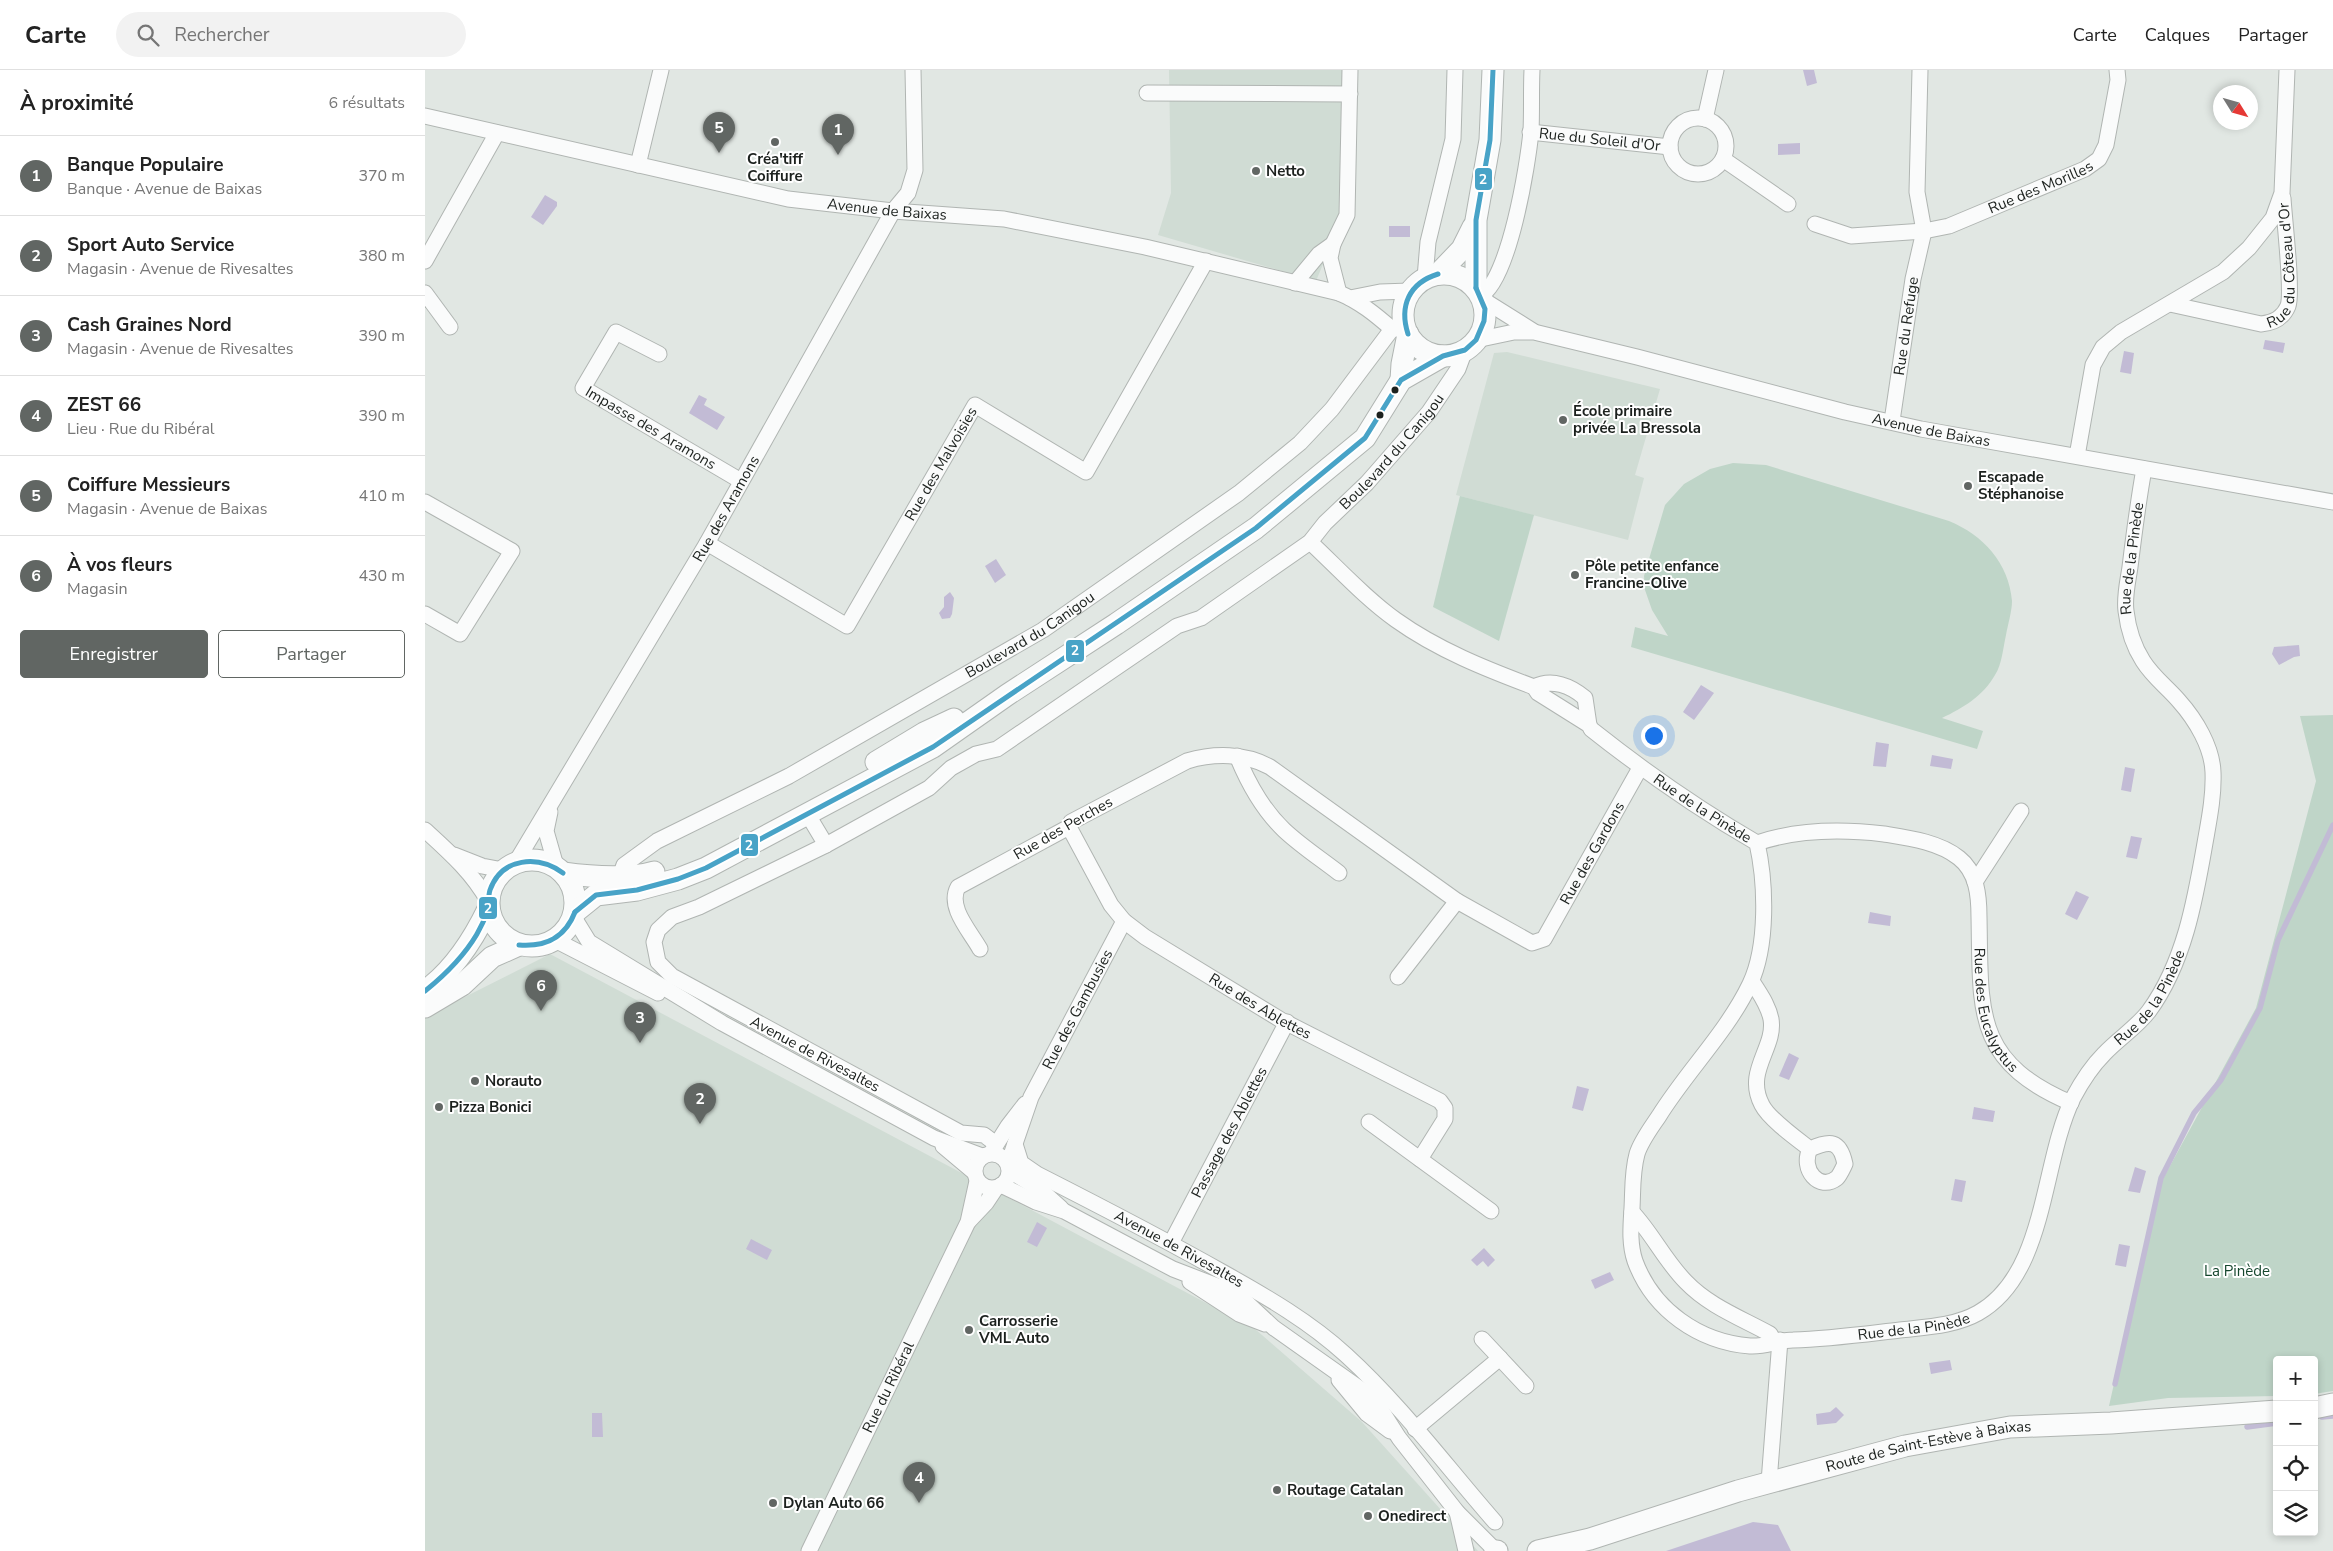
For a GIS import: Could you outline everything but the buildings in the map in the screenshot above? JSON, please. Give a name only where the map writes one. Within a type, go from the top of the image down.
[{"type":"street","points":[[638,164],[661,70]]},
{"type":"street","name":"Rue des Aramons","points":[[510,866],[552,803],[707,543],[893,211],[908,193],[915,170],[913,70]]},
{"type":"street","points":[[1344,296],[1331,258],[1333,244],[1347,215],[1350,70]]},
{"type":"street","points":[[1424,281],[1428,242],[1453,139],[1455,70]]},
{"type":"street","points":[[1476,220],[1463,249],[1424,281],[1403,310],[1402,331],[1423,350],[1443,356],[1455,354],[1470,345],[1484,320],[1479,294],[1476,220],[1490,140],[1493,70]]},
{"type":"street","points":[[1479,294],[1489,292],[1500,273],[1518,210],[1531,132],[1532,70]]},
{"type":"street","points":[[1716,70],[1705,119],[1719,127],[1723,134],[1726,142],[1723,159],[1789,204]]},
{"type":"street","name":"Rue du Refuge","points":[[1892,421],[1913,279],[1923,231],[1917,192],[1919,70]]},
{"type":"street","name":"Rue des Morilles","points":[[1923,231],[1949,226],[1998,207],[2085,170],[2099,159],[2106,145],[2118,80],[2117,70]]},
{"type":"street","name":"Rue du Côteau d'Or","points":[[2170,304],[2261,324],[2273,323],[2282,315],[2289,304],[2282,193],[2287,70]]},
{"type":"street","points":[[1147,93],[1349,94]]},
{"type":"street","name":"Avenue de Baixas","points":[[425,116],[788,199],[893,211],[1004,219],[1205,261],[1295,282],[1344,296],[1402,331]]},
{"type":"street","name":"Rue du Soleil d'Or","points":[[1705,119],[1696,118],[1680,124],[1671,139],[1670,147],[1676,164],[1692,174],[1710,172],[1723,159]]},
{"type":"street","name":"Rue du Soleil d'Or","points":[[1531,132],[1670,147]]},
{"type":"street","points":[[425,261],[497,133]]},
{"type":"street","name":"Rue du Côteau d'Or","points":[[2077,456],[2093,365],[2103,347],[2121,332],[2223,272],[2249,248],[2273,218],[2282,193]]},
{"type":"street","points":[[1815,224],[1851,236],[1923,231]]},
{"type":"street","points":[[1295,282],[1319,254],[1333,244]]},
{"type":"street","name":"Rue des Malvoisies","points":[[707,543],[847,626],[975,405],[1086,472],[1205,261]]},
{"type":"street","points":[[1424,281],[1459,277],[1479,294]]},
{"type":"street","name":"Avenue de Baixas","points":[[1344,296],[1380,292],[1424,281]]},
{"type":"street","points":[[425,292],[451,327]]},
{"type":"street","name":"Avenue de Baixas","points":[[1479,294],[1534,332]]},
{"type":"street","name":"Boulevard du Canigou","points":[[1401,380],[1402,331]]},
{"type":"street","name":"Boulevard du Canigou","points":[[620,876],[624,865],[657,841],[789,776],[1043,630],[1223,504],[1283,459],[1332,409],[1402,331]]},
{"type":"street","name":"Impasse des Aramons","points":[[659,354],[616,332],[583,388],[741,481]]},
{"type":"street","name":"Avenue de Baixas","points":[[1470,345],[1514,332],[1534,332],[1845,412],[1983,441],[2333,502]]},
{"type":"street","name":"Boulevard du Canigou","points":[[654,942],[658,930],[672,917],[699,907],[826,845],[929,788],[951,768],[976,754],[997,749],[1169,631],[1177,626],[1201,618],[1310,542],[1325,523],[1367,483],[1429,412],[1470,345]]},
{"type":"street","name":"Boulevard du Canigou","points":[[574,914],[596,895],[637,890],[678,879],[706,868],[933,746],[1256,528],[1365,438],[1401,380],[1443,356]]},
{"type":"street","name":"Rue de la Pinède","points":[[1534,687],[1543,682],[1556,683],[1578,692],[1585,698],[1591,729],[1641,768],[1703,811],[1757,843],[1763,872],[1764,902],[1759,957],[1752,981],[1711,1046],[1666,1104],[1638,1150],[1632,1183],[1630,1230],[1635,1260],[1653,1294],[1665,1310],[1693,1330],[1724,1342],[1749,1346],[1767,1346],[1777,1341],[1826,1339],[1950,1324],[1979,1313],[2007,1290],[2018,1275],[2029,1251],[2058,1142],[2071,1103],[2100,1057],[2145,1016],[2165,988],[2181,948],[2199,883],[2212,802],[2213,768],[2200,730],[2179,701],[2159,682],[2142,660],[2131,636],[2125,607],[2144,469]]},
{"type":"street","points":[[425,502],[512,551],[460,634],[425,614]]},
{"type":"street","name":"Rue de la Pinède","points":[[1310,542],[1395,619],[1441,648],[1486,669],[1534,687],[1538,693],[1589,725]]},
{"type":"street","name":"Boulevard du Canigou","points":[[559,870],[620,876],[641,876],[674,867],[789,812],[925,734],[1007,695]]},
{"type":"street","points":[[1237,756],[1249,785],[1268,812],[1284,830],[1339,874]]},
{"type":"street","name":"Rue des Perches","points":[[980,949],[955,907],[954,894],[958,887],[1069,827],[1071,822],[1187,761],[1200,757],[1237,756],[1257,760],[1270,767],[1457,901],[1532,943],[1544,939]]},
{"type":"street","name":"Rue des Gardons","points":[[1544,939],[1641,768]]},
{"type":"street","name":"Rue des Aramons","points":[[552,803],[546,831],[559,870]]},
{"type":"street","points":[[1975,882],[2021,811]]},
{"type":"street","points":[[807,815],[826,845]]},
{"type":"street","name":"Rue des Ablettes","points":[[1069,827],[1111,905],[1124,921],[1145,937],[1287,1022],[1440,1102],[1445,1108],[1445,1119],[1420,1159]]},
{"type":"street","points":[[425,830],[450,853],[481,888],[492,921],[498,932],[508,940],[519,945],[532,947],[544,945],[563,934],[574,914],[575,898],[571,884],[559,870],[536,860],[510,866],[482,866],[450,853]]},
{"type":"street","name":"Rue des Eucalyptus","points":[[1757,843],[1781,834],[1825,830],[1906,837],[1939,846],[1959,858],[1969,868],[1979,897],[1983,1013],[1994,1045],[2009,1064],[2035,1086],[2071,1103]]},
{"type":"street","points":[[425,991],[439,981],[476,935],[488,905],[495,879],[510,866]]},
{"type":"street","points":[[1398,977],[1457,901]]},
{"type":"street","name":"Avenue de Rivesaltes","points":[[574,914],[589,942],[723,1023],[934,1138],[976,1176]]},
{"type":"street","name":"Rue des Gambusies","points":[[1009,1167],[1031,1097],[1124,921]]},
{"type":"street","name":"Avenue de Rivesaltes","points":[[555,940],[635,983],[723,1023]]},
{"type":"street","name":"Avenue de Rivesaltes","points":[[654,942],[658,962],[672,976],[961,1133],[984,1135],[990,1151]]},
{"type":"street","points":[[425,1007],[462,985],[492,957],[519,945]]},
{"type":"street","points":[[1752,981],[1767,1004],[1771,1020],[1769,1036],[1757,1072],[1756,1087],[1762,1106],[1783,1128],[1810,1150]]},
{"type":"street","name":"Passage des Ablettes","points":[[1171,1243],[1287,1022]]},
{"type":"street","name":"Rue des Gambusies","points":[[990,1151],[1031,1097]]},
{"type":"street","points":[[1369,1122],[1491,1211]]},
{"type":"street","name":"Avenue de Rivesaltes","points":[[934,1138],[990,1151]]},
{"type":"street","name":"Avenue de Rivesaltes","points":[[1015,1144],[1021,1163],[1037,1174],[1171,1243],[1282,1306],[1347,1355],[1415,1428],[1495,1522]]},
{"type":"street","points":[[990,1151],[1001,1156],[1009,1167],[1008,1178],[999,1186],[984,1187],[976,1176],[976,1163],[990,1151]]},
{"type":"street","name":"Avenue de Rivesaltes","points":[[1009,1167],[1041,1190],[1064,1211]]},
{"type":"street","name":"Rue du Ribéral","points":[[809,1551],[968,1222],[976,1176]]},
{"type":"street","name":"Avenue de Rivesaltes","points":[[999,1186],[1036,1202],[1064,1211],[1173,1269],[1225,1289],[1245,1301],[1274,1328],[1366,1393],[1378,1405],[1399,1438],[1457,1512],[1496,1551]]},
{"type":"street","name":"Rue du Ribéral","points":[[968,1222],[999,1186]]},
{"type":"street","points":[[1632,1212],[1688,1284],[1713,1304],[1770,1334],[1777,1341],[1769,1482]]},
{"type":"street","points":[[1482,1339],[1526,1386]]},
{"type":"street","points":[[1333,1371],[1347,1355]]},
{"type":"street","points":[[1415,1428],[1500,1358]]},
{"type":"street","points":[[2318,1407],[2333,1404]]},
{"type":"street","name":"Route de Saint-Estève à Baixas","points":[[1539,1551],[1590,1539],[1769,1482],[1905,1446],[2010,1427],[2111,1423],[2273,1411]]},
{"type":"street","name":"Avenue de Rivesaltes","points":[[1457,1512],[1466,1551]]},
{"type":"street","name":"Route de Saint-Estève à Baixas","points":[[1573,1551],[1590,1539]]},
{"type":"shaded area","points":[[1169,70],[1348,70],[1345,211],[1316,281],[1158,235],[1171,193]]},
{"type":"shaded area","points":[[1803,70],[1814,70],[1817,83],[1807,86]]},
{"type":"shaded area","points":[[1800,143],[1800,154],[1778,155],[1778,144]]},
{"type":"shaded area","points":[[545,195],[557,202],[557,206],[543,225],[531,217]]},
{"type":"shaded area","points":[[1389,226],[1410,226],[1410,237],[1389,237]]},
{"type":"shaded area","points":[[2265,340],[2285,343],[2283,353],[2263,349]]},
{"type":"shaded area","points":[[2124,351],[2134,353],[2131,374],[2120,372]]},
{"type":"shaded area","name":"École primaire privée La Bressola","points":[[1507,352],[1660,389],[1635,475],[1644,478],[1628,540],[1456,495],[1494,353]]},
{"type":"shaded area","points":[[699,395],[707,399],[704,405],[725,417],[717,430],[689,413]]},
{"type":"shaded area","points":[[996,559],[1006,575],[995,583],[985,566]]},
{"type":"shaded area","points":[[950,592],[954,598],[952,614],[950,618],[942,619],[939,613],[944,607],[944,597]]},
{"type":"shaded area","points":[[2299,645],[2300,656],[2279,665],[2272,654],[2274,647]]},
{"type":"shaded area","points":[[1701,685],[1714,693],[1694,720],[1683,712]]},
{"type":"shaded area","points":[[1876,742],[1889,744],[1886,767],[1873,766]]},
{"type":"shaded area","points":[[1932,755],[1953,759],[1951,769],[1930,766]]},
{"type":"shaded area","points":[[2125,767],[2135,769],[2131,792],[2121,790]]},
{"type":"shaded area","points":[[2131,836],[2142,838],[2137,859],[2126,857]]},
{"type":"shaded area","points":[[2076,891],[2089,897],[2077,920],[2065,914]]},
{"type":"shaded area","points":[[1870,912],[1891,916],[1890,926],[1868,923]]},
{"type":"shaded area","points":[[550,954],[1255,1329],[1362,1422],[1478,1551],[425,1551],[425,1017]]},
{"type":"shaded area","points":[[1789,1053],[1799,1058],[1789,1080],[1779,1076]]},
{"type":"shaded area","points":[[1577,1086],[1589,1089],[1583,1111],[1572,1108]]},
{"type":"shaded area","points":[[1974,1107],[1995,1111],[1993,1122],[1972,1119]]},
{"type":"shaded area","points":[[2135,1167],[2146,1171],[2140,1193],[2128,1191]]},
{"type":"shaded area","points":[[1955,1179],[1966,1181],[1962,1202],[1951,1200]]},
{"type":"shaded area","points":[[1037,1222],[1047,1228],[1037,1247],[1027,1242]]},
{"type":"shaded area","points":[[751,1239],[772,1250],[767,1260],[746,1249]]},
{"type":"shaded area","points":[[2119,1244],[2130,1246],[2126,1267],[2115,1265]]},
{"type":"shaded area","points":[[1484,1248],[1495,1260],[1488,1267],[1483,1261],[1477,1266],[1471,1260]]},
{"type":"shaded area","points":[[1610,1272],[1614,1280],[1595,1289],[1591,1280]]},
{"type":"shaded area","points":[[1950,1360],[1952,1370],[1931,1374],[1929,1363]]},
{"type":"shaded area","points":[[1836,1407],[1844,1415],[1836,1423],[1817,1425],[1816,1414],[1830,1412]]},
{"type":"shaded area","points":[[592,1413],[602,1413],[603,1437],[592,1437]]},
{"type":"shaded area","points":[[1753,1522],[1778,1525],[1791,1551],[1666,1551]]},
{"type":"green space","points":[[1733,463],[1766,465],[1949,521],[1973,534],[1992,552],[2006,574],[2012,601],[2001,661],[1995,675],[1985,689],[1965,706],[1942,718],[1983,731],[1977,749],[1631,647],[1635,627],[1668,636],[1652,610],[1645,590],[1644,576],[1665,505],[1684,484],[1710,469]]},
{"type":"green space","points":[[1460,496],[1534,515],[1499,641],[1433,607]]},
{"type":"green space","name":"La Pinède","points":[[2333,715],[2333,1391],[2318,1393],[2318,1356],[2273,1356],[2273,1396],[2168,1398],[2109,1406],[2158,1188],[2256,1008],[2316,781],[2300,716]]},
{"type":"waterway","points":[[2115,1384],[2161,1178],[2194,1113],[2221,1080],[2260,1008],[2278,940],[2333,825]]},
{"type":"waterway","points":[[2322,1417],[2333,1416]]},
{"type":"waterway","points":[[2247,1427],[2273,1424]]},
{"type":"transit line","name":"2","points":[[1476,288],[1476,220],[1490,140],[1493,70]]},
{"type":"transit line","name":"2","points":[[1408,334],[1405,314],[1409,297],[1420,283],[1438,274]]},
{"type":"transit line","name":"2","points":[[575,912],[596,895],[637,890],[678,879],[706,868],[933,747],[1256,528],[1365,438],[1401,380],[1443,356],[1465,350],[1476,340],[1484,321],[1485,309],[1476,288]]},
{"type":"transit line","name":"2","points":[[425,991],[454,965],[472,942],[486,916],[490,890],[503,871],[512,865],[532,862],[543,863],[563,873]]},
{"type":"transit line","name":"2","points":[[519,945],[538,944],[553,939],[566,928],[575,912]]},
{"type":"place","name":"Créa'tiff Coiffure","points":[[775,142]]},
{"type":"place","name":"Coiffure Messieurs","points":[[719,153]]},
{"type":"place","name":"Banque Populaire","points":[[838,155]]},
{"type":"place","name":"Netto","points":[[1256,171]]},
{"type":"place","name":"École primaire privée La Bressola","points":[[1563,420]]},
{"type":"place","name":"Escapade Stéphanoise","points":[[1968,486]]},
{"type":"place","name":"Pôle petite enfance Francine-Olive","points":[[1575,575]]},
{"type":"place","name":"À vos fleurs","points":[[541,1011]]},
{"type":"place","name":"Cash Graines Nord","points":[[640,1043]]},
{"type":"place","name":"Norauto","points":[[475,1081]]},
{"type":"place","name":"Pizza Bonici","points":[[439,1107]]},
{"type":"place","name":"Sport Auto Service","points":[[700,1124]]},
{"type":"place","name":"Carrosserie VML Auto","points":[[969,1330]]},
{"type":"place","name":"Routage Catalan","points":[[1277,1490]]},
{"type":"place","name":"Dylan Auto 66","points":[[773,1503]]},
{"type":"place","name":"ZEST 66","points":[[919,1503]]},
{"type":"place","name":"Onedirect","points":[[1368,1516]]}]
